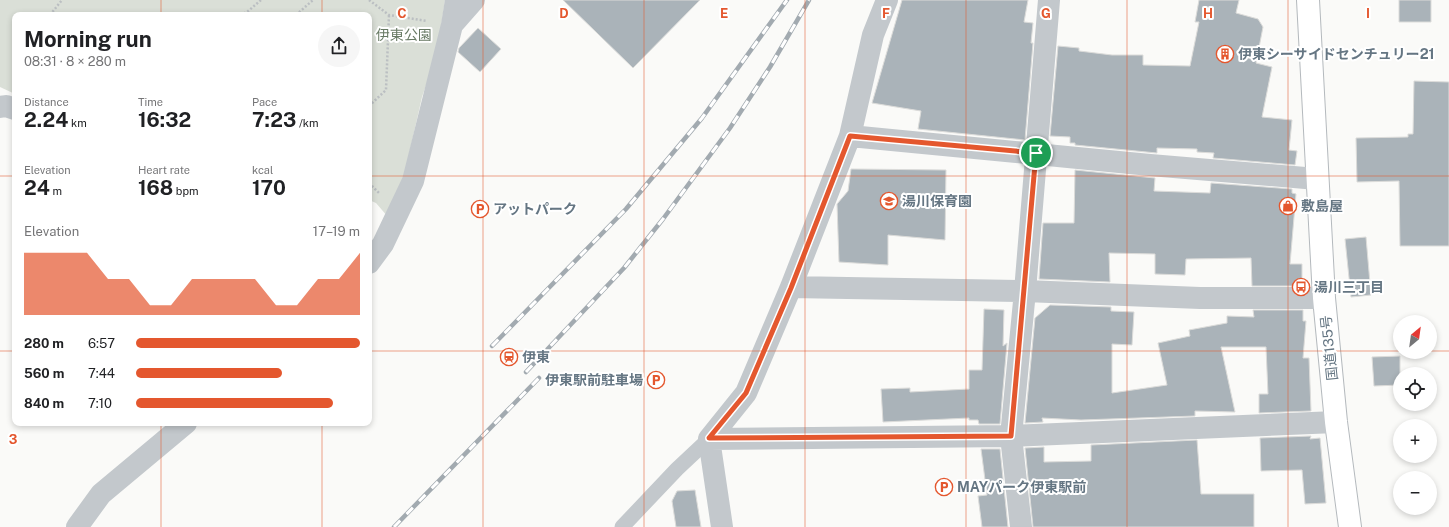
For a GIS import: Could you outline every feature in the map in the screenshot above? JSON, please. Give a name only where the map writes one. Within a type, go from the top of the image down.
[{"type":"highway","name":"国道135号","points":[[1308,0],[1324,298],[1336,422],[1350,527]]},
{"type":"street","points":[[372,259],[383,244],[413,181],[452,25],[456,0]]},
{"type":"street","points":[[452,25],[474,0]]},
{"type":"street","points":[[722,527],[709,438],[746,393],[791,288],[850,136],[873,35],[887,0]]},
{"type":"street","points":[[1021,527],[1011,436],[1025,291],[1049,0]]},
{"type":"street","points":[[0,107],[6,106],[12,108]]},
{"type":"street","points":[[850,136],[1150,165],[1317,179]]},
{"type":"street","points":[[791,288],[1025,291],[1200,298],[1324,298]]},
{"type":"street","points":[[709,438],[1011,436],[1336,422]]},
{"type":"street","points":[[77,527],[101,494],[182,426]]},
{"type":"lane","points":[[622,527],[677,469],[709,438]]},
{"type":"path","points":[[52,12],[62,0]]},
{"type":"path","points":[[244,12],[260,0]]},
{"type":"path","points":[[299,12],[313,0]]},
{"type":"path","points":[[369,0],[389,15],[452,25]]},
{"type":"path","points":[[372,103],[386,90],[389,15]]},
{"type":"green space","name":"伊東公園","points":[[0,0],[445,0],[437,53],[422,97],[402,185],[388,217],[376,203],[372,201],[372,12],[12,12],[12,93],[0,87]]},
{"type":"building","points":[[563,0],[700,0],[633,68]]},
{"type":"building","points":[[902,0],[1028,0],[1024,22],[1033,23],[1031,43],[1033,43],[1025,140],[918,129],[921,111],[872,103]]},
{"type":"building","points":[[1199,0],[1239,0],[1236,13],[1258,19],[1263,27],[1256,63],[1272,67],[1262,117],[1292,120],[1289,150],[1297,151],[1295,165],[1213,158],[1214,153],[1197,152],[1197,149],[1157,148],[1157,153],[1075,145],[1075,143],[1070,143],[1070,137],[1050,136],[1058,46],[1079,48],[1079,51],[1112,55],[1143,55],[1143,65],[1190,66],[1199,22],[1195,22]]},
{"type":"building","points":[[1399,0],[1431,0],[1431,22],[1399,22]]},
{"type":"building","points":[[478,28],[501,49],[480,72],[458,52],[459,48]]},
{"type":"building","points":[[1414,81],[1449,82],[1449,246],[1400,246],[1399,181],[1357,182],[1356,138],[1408,137],[1408,134],[1413,134]]},
{"type":"building","points":[[851,169],[946,170],[945,240],[888,235],[888,265],[839,262],[837,204],[848,191]]},
{"type":"building","points":[[1075,170],[1155,178],[1154,191],[1210,193],[1211,183],[1292,189],[1292,193],[1296,194],[1290,264],[1302,264],[1302,286],[1252,286],[1251,258],[1186,259],[1185,275],[1155,274],[1155,254],[1109,253],[1110,282],[1039,279],[1043,223],[1074,223]]},
{"type":"building","points":[[1366,237],[1371,295],[1351,297],[1345,239]]},
{"type":"building","points":[[1050,305],[1111,307],[1111,311],[1134,312],[1132,345],[1112,344],[1112,393],[1167,385],[1158,343],[1190,336],[1189,330],[1227,323],[1227,316],[1254,317],[1253,310],[1303,310],[1303,321],[1306,321],[1303,358],[1309,358],[1311,411],[1259,413],[1259,394],[1268,394],[1266,347],[1221,347],[1235,412],[1195,411],[1195,416],[1081,420],[1042,418],[1043,422],[1025,423],[1035,318]]},
{"type":"building","points":[[984,309],[1004,310],[1003,346],[1007,343],[1000,424],[979,424],[978,420],[969,420],[969,418],[883,422],[881,389],[910,388],[910,392],[969,389],[969,370],[982,370]]},
{"type":"building","points":[[1393,356],[1393,359],[1400,359],[1400,367],[1393,367],[1393,385],[1374,386],[1372,357]]},
{"type":"building","points":[[1311,436],[1310,439],[1320,438],[1326,503],[1305,504],[1302,470],[1261,471],[1260,438]]},
{"type":"building","points":[[1197,440],[1201,494],[1254,494],[1254,527],[1033,527],[1025,448],[1044,447],[1044,462],[1091,461],[1091,445]]},
{"type":"building","points":[[981,449],[1000,449],[1008,527],[982,527],[978,496],[987,495]]},
{"type":"building","points":[[695,490],[701,527],[676,527],[672,501],[677,491]]},
{"type":"railway","points":[[492,346],[626,209],[702,118],[787,0]]},
{"type":"railway","points":[[526,372],[624,268],[663,219],[730,128],[770,67],[809,0]]},
{"type":"railway","points":[[394,527],[539,378]]},
{"type":"place","name":"伊東シーサイドセンチュリー21","points":[[1225,54]]},
{"type":"place","name":"湯川保育園","points":[[889,201]]},
{"type":"place","name":"敷島屋","points":[[1288,206]]},
{"type":"place","name":"アットパーク","points":[[480,209]]},
{"type":"place","name":"湯川三丁目","points":[[1301,287]]},
{"type":"place","name":"伊東","points":[[509,357]]},
{"type":"place","name":"伊東駅前駐車場","points":[[656,380]]},
{"type":"place","name":"MAYパーク伊東駅前","points":[[944,487]]},
{"type":"route","points":[[850,136],[1036,153],[1011,436],[709,438],[746,393],[791,288],[850,136]]}]
